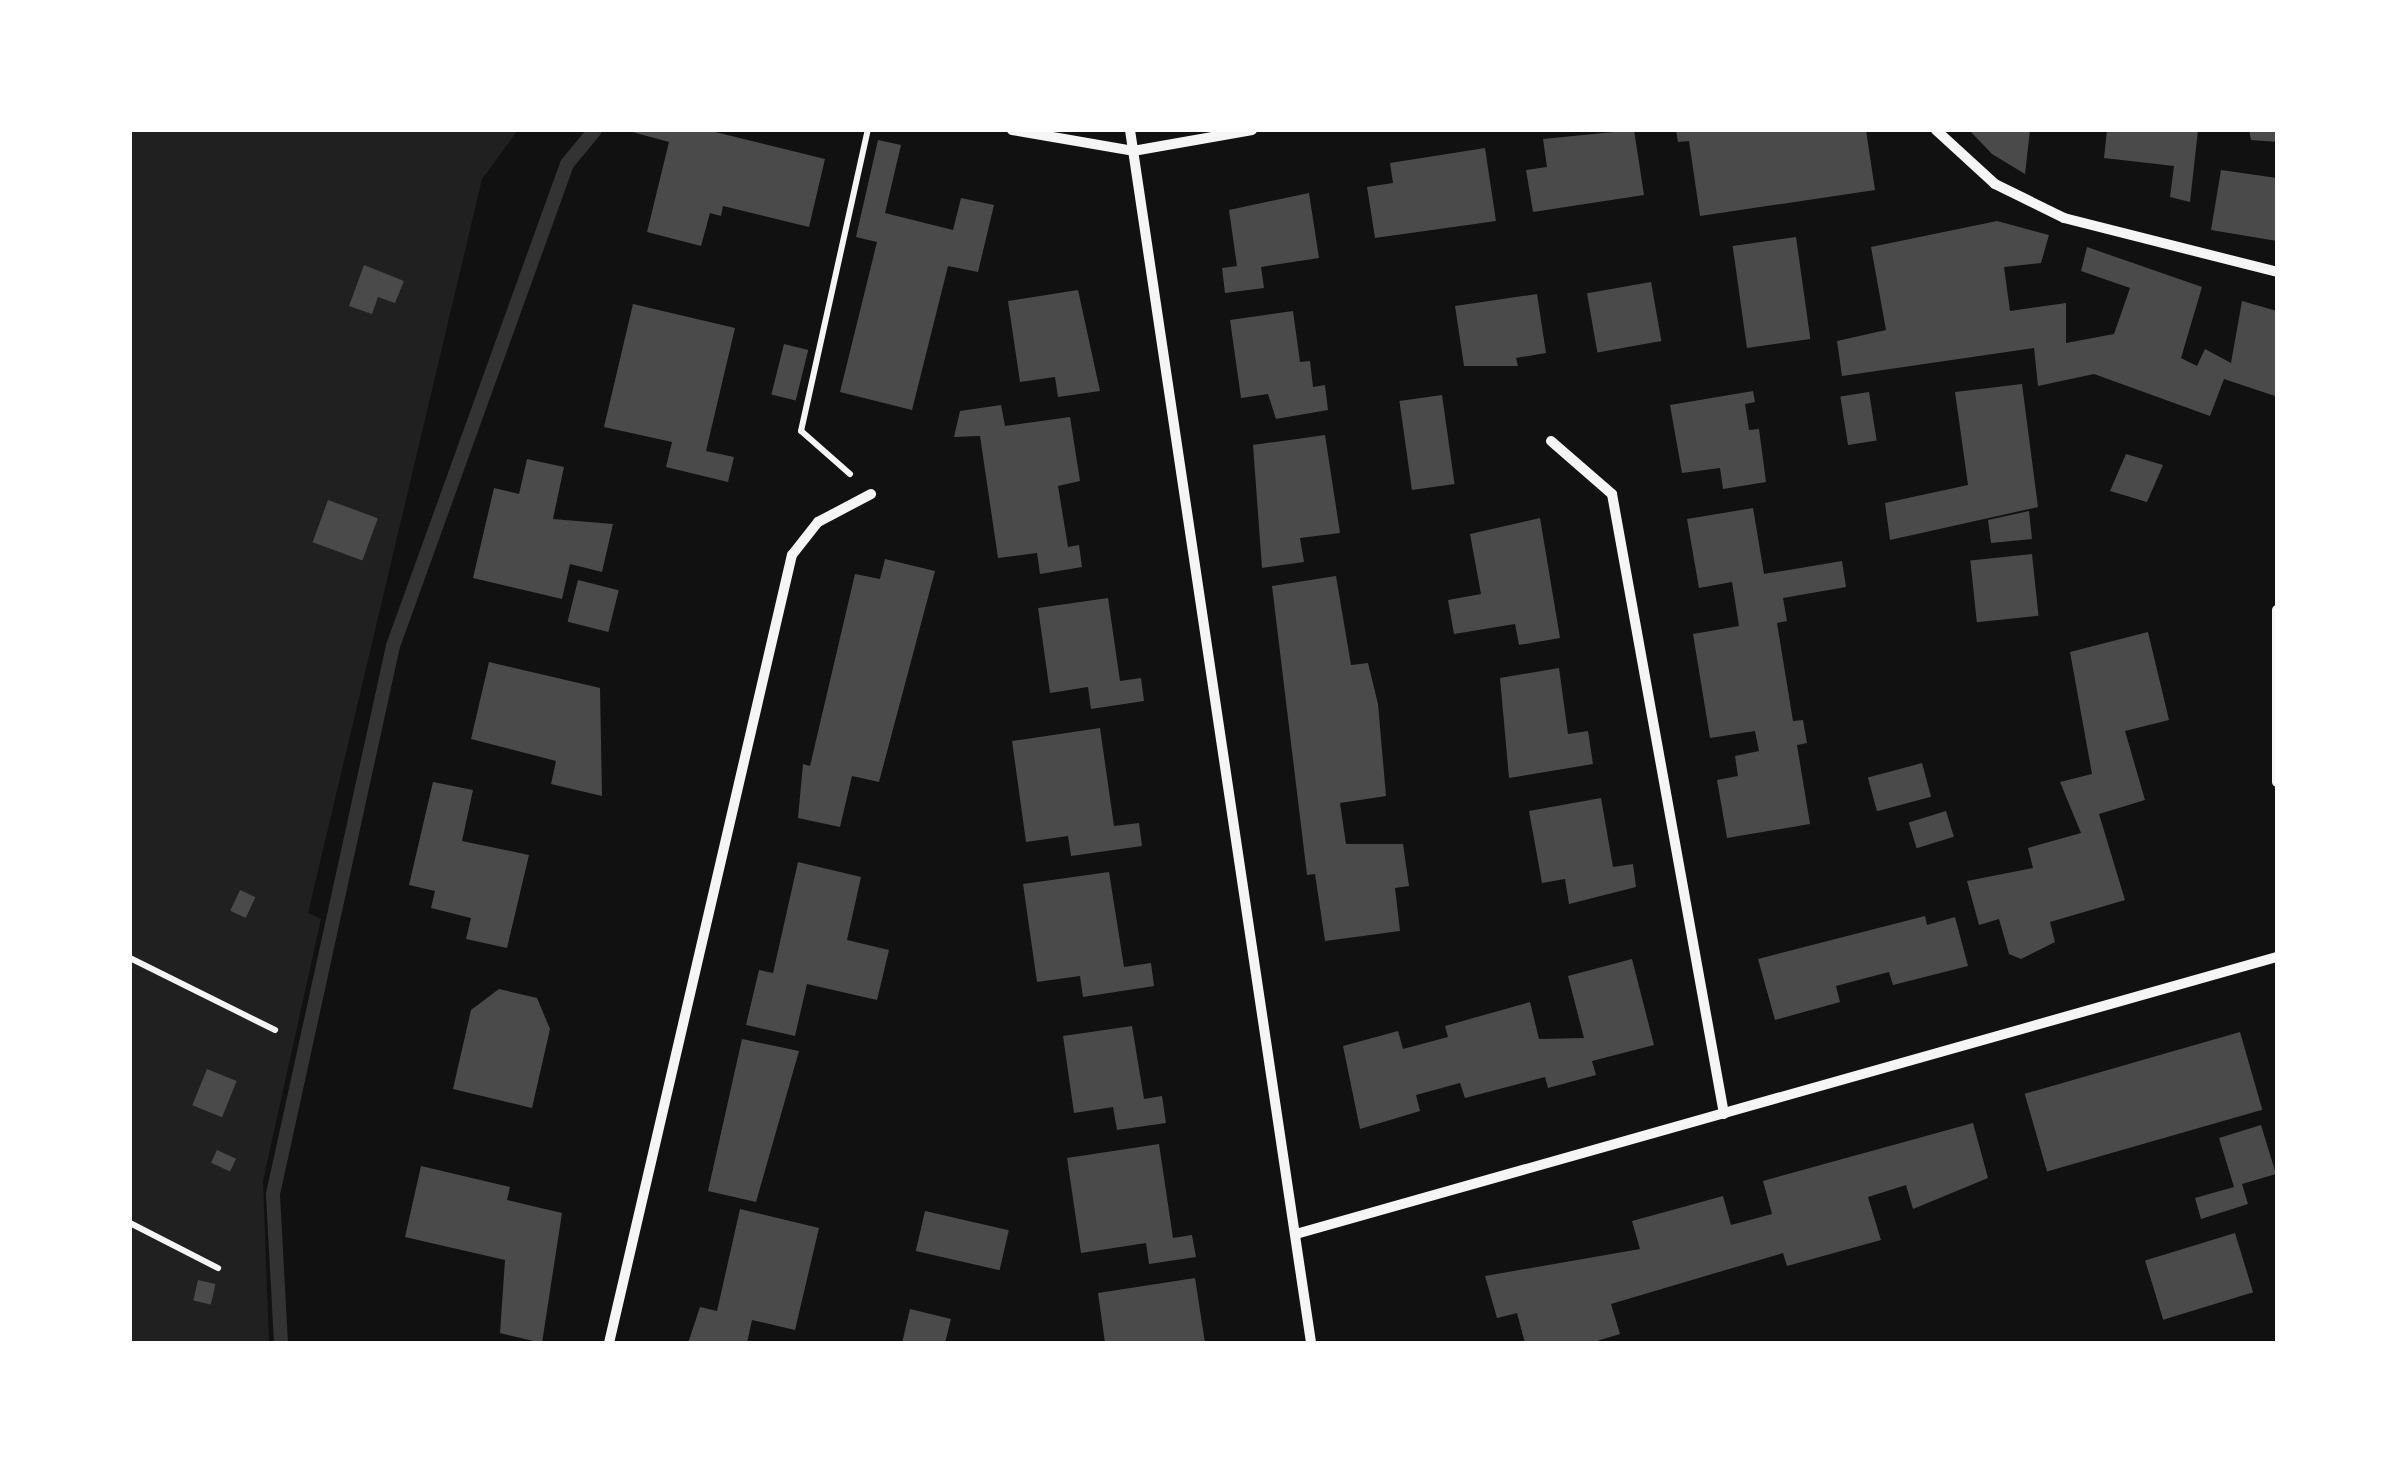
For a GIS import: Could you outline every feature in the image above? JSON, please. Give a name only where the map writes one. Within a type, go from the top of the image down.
[{"type":"street","points":[[1012,130],[1133,150],[1252,130]]},
{"type":"street","points":[[1130,130],[1311,1343]]},
{"type":"street","points":[[1936,130],[1994,184],[2064,218],[2277,272]]},
{"type":"street","points":[[1552,441],[1612,494],[1724,1114]]},
{"type":"street","points":[[609,1343],[792,555],[818,522],[872,494]]},
{"type":"street","points":[[2277,610],[2277,782]]},
{"type":"street","points":[[1296,1234],[2277,956]]},
{"type":"path","points":[[868,130],[801,430],[872,494]]},
{"type":"path","points":[[130,958],[275,1030]]},
{"type":"path","points":[[130,1223],[218,1268]]},
{"type":"shaded area","points":[[130,130],[518,130],[482,179],[308,913],[321,919],[263,1181],[269,1343],[130,1343]]},
{"type":"building","points":[[625,130],[707,130],[825,159],[809,227],[723,206],[721,216],[710,213],[701,246],[647,232],[669,142]]},
{"type":"building","points":[[1634,130],[1644,195],[1533,212],[1526,170],[1547,167],[1543,139]]},
{"type":"building","points":[[1676,130],[1866,130],[1875,190],[1700,216],[1689,141],[1678,142]]},
{"type":"building","points":[[1969,130],[2030,130],[2025,174],[1992,154]]},
{"type":"building","points":[[2107,130],[2198,130],[2190,202],[2170,197],[2174,166],[2104,158]]},
{"type":"building","points":[[2249,130],[2277,130],[2277,142],[2251,140]]},
{"type":"building","points":[[878,140],[901,145],[885,213],[953,230],[961,198],[994,205],[978,272],[948,266],[912,410],[840,392],[877,242],[856,237]]},
{"type":"building","points":[[1485,148],[1496,221],[1375,238],[1367,187],[1393,183],[1390,163]]},
{"type":"building","points":[[2221,170],[2277,178],[2277,241],[2211,230]]},
{"type":"building","points":[[1309,193],[1319,258],[1261,267],[1264,288],[1225,293],[1222,268],[1237,266],[1229,210]]},
{"type":"building","points":[[1997,221],[2049,235],[2041,263],[2004,267],[2010,311],[2066,303],[2066,343],[2114,334],[2130,288],[2081,271],[2087,247],[2202,287],[2181,358],[2197,366],[2205,349],[2231,363],[2242,301],[2277,311],[2275,396],[2224,379],[2210,416],[2094,374],[2038,386],[2034,348],[1842,376],[1837,341],[1886,330],[1871,247]]},
{"type":"building","points":[[1796,237],[1810,339],[1747,348],[1733,246]]},
{"type":"building","points":[[364,265],[404,281],[395,303],[378,297],[372,314],[349,306]]},
{"type":"building","points":[[1651,282],[1661,341],[1597,352],[1587,293]]},
{"type":"building","points":[[1078,290],[1100,391],[1058,397],[1055,377],[1020,382],[1008,301]]},
{"type":"building","points":[[1537,294],[1546,353],[1516,358],[1518,366],[1464,366],[1455,306]]},
{"type":"building","points":[[633,304],[735,328],[706,451],[734,457],[728,482],[666,467],[672,442],[604,427]]},
{"type":"building","points":[[1293,311],[1300,362],[1310,361],[1313,387],[1325,385],[1328,410],[1276,419],[1268,394],[1241,398],[1230,320]]},
{"type":"building","points":[[784,344],[808,350],[796,401],[771,394]]},
{"type":"building","points":[[2022,384],[2038,507],[1890,540],[1885,503],[1968,485],[1955,392]]},
{"type":"building","points":[[1753,391],[1755,402],[1745,404],[1749,430],[1759,429],[1766,482],[1723,489],[1720,468],[1682,473],[1670,405]]},
{"type":"building","points":[[1869,392],[1877,440],[1848,445],[1840,397]]},
{"type":"building","points":[[1442,395],[1455,484],[1412,490],[1399,401]]},
{"type":"building","points":[[1001,405],[1005,426],[1070,417],[1080,481],[1058,486],[1068,547],[1079,545],[1082,567],[1040,574],[1037,553],[998,558],[980,436],[954,437],[960,411]]},
{"type":"building","points":[[1325,435],[1340,533],[1300,538],[1304,562],[1262,568],[1253,445]]},
{"type":"building","points":[[2126,454],[2163,465],[2147,502],[2110,491]]},
{"type":"building","points":[[527,459],[564,467],[553,519],[613,524],[602,572],[570,564],[562,599],[473,578],[494,488],[519,494]]},
{"type":"building","points":[[328,500],[378,518],[362,560],[313,542]]},
{"type":"building","points":[[1753,508],[1764,574],[1842,561],[1846,587],[1783,598],[1787,621],[1777,623],[1793,721],[1803,720],[1807,743],[1797,745],[1810,824],[1727,838],[1717,780],[1738,776],[1735,756],[1759,751],[1755,731],[1710,738],[1693,634],[1739,626],[1732,582],[1699,588],[1687,519]]},
{"type":"building","points":[[2029,511],[2032,539],[1991,543],[1988,520]]},
{"type":"building","points":[[1540,518],[1560,638],[1519,645],[1515,624],[1454,634],[1448,600],[1481,594],[1470,534]]},
{"type":"building","points":[[2032,554],[2038,616],[1977,622],[1970,560]]},
{"type":"building","points":[[885,559],[935,571],[879,782],[852,776],[840,827],[798,818],[803,764],[810,766],[855,574],[880,579]]},
{"type":"building","points":[[1336,576],[1351,665],[1368,663],[1378,704],[1386,796],[1340,803],[1346,844],[1403,844],[1409,886],[1395,888],[1400,931],[1325,941],[1315,874],[1307,875],[1272,586]]},
{"type":"building","points":[[578,580],[619,590],[608,632],[568,622]]},
{"type":"building","points":[[1108,598],[1120,681],[1141,678],[1144,701],[1091,709],[1088,687],[1050,693],[1038,608]]},
{"type":"building","points":[[2148,632],[2169,720],[2125,731],[2145,800],[2099,814],[2125,900],[2050,922],[2055,942],[2021,959],[2009,954],[1999,919],[1979,925],[1967,881],[2033,868],[2028,848],[2081,833],[2060,782],[2092,774],[2070,652]]},
{"type":"building","points":[[489,662],[600,688],[602,796],[551,784],[556,761],[471,739]]},
{"type":"building","points":[[1559,668],[1568,734],[1588,731],[1593,764],[1509,778],[1500,678]]},
{"type":"building","points":[[1100,728],[1114,826],[1139,823],[1142,846],[1071,856],[1068,836],[1026,842],[1012,741]]},
{"type":"building","points":[[1922,763],[1931,797],[1877,811],[1868,777]]},
{"type":"building","points":[[433,782],[473,790],[462,841],[529,855],[507,948],[466,939],[471,918],[431,908],[435,891],[409,885]]},
{"type":"building","points":[[1601,798],[1613,867],[1633,864],[1636,887],[1569,904],[1565,879],[1542,883],[1529,811]]},
{"type":"building","points":[[1946,811],[1954,837],[1917,848],[1909,822]]},
{"type":"building","points":[[798,862],[861,877],[847,940],[889,950],[877,1000],[807,984],[795,1036],[746,1025],[759,970],[773,973]]},
{"type":"building","points":[[1109,872],[1124,967],[1151,963],[1154,986],[1083,997],[1080,976],[1037,982],[1023,884]]},
{"type":"building","points":[[240,890],[255,897],[246,918],[230,911]]},
{"type":"building","points":[[1925,916],[1927,925],[1955,917],[1968,966],[1893,985],[1889,972],[1836,986],[1840,1002],[1775,1020],[1758,959]]},
{"type":"building","points":[[1632,959],[1654,1045],[1592,1061],[1596,1075],[1548,1088],[1545,1077],[1465,1098],[1460,1083],[1416,1095],[1420,1111],[1360,1129],[1343,1046],[1398,1031],[1403,1049],[1448,1037],[1445,1026],[1530,1002],[1539,1039],[1584,1038],[1568,976]]},
{"type":"building","points":[[499,989],[537,998],[550,1029],[532,1108],[453,1089],[471,1010]]},
{"type":"building","points":[[1132,1026],[1144,1099],[1162,1096],[1166,1123],[1117,1130],[1113,1107],[1074,1113],[1063,1036]]},
{"type":"building","points":[[2240,1032],[2262,1110],[2047,1172],[2025,1094]]},
{"type":"building","points":[[742,1039],[799,1051],[756,1202],[708,1191]]},
{"type":"building","points":[[207,1069],[237,1081],[222,1117],[192,1105]]},
{"type":"building","points":[[1973,1123],[1988,1178],[1913,1209],[1906,1185],[1868,1197],[1881,1240],[1787,1266],[1783,1253],[1611,1304],[1620,1334],[1590,1343],[1525,1343],[1517,1313],[1497,1318],[1485,1276],[1640,1249],[1632,1221],[1723,1196],[1731,1225],[1772,1214],[1763,1181]]},
{"type":"building","points":[[2261,1125],[2276,1174],[2242,1184],[2248,1204],[2201,1219],[2195,1198],[2234,1187],[2219,1138]]},
{"type":"building","points":[[1159,1144],[1173,1238],[1192,1235],[1196,1257],[1149,1264],[1146,1243],[1081,1253],[1067,1158]]},
{"type":"building","points":[[217,1150],[236,1159],[230,1172],[211,1163]]},
{"type":"building","points":[[421,1166],[510,1187],[507,1200],[562,1213],[542,1343],[500,1333],[505,1260],[405,1237]]},
{"type":"building","points":[[740,1209],[819,1228],[795,1330],[752,1320],[747,1343],[688,1343],[700,1307],[717,1311]]},
{"type":"building","points":[[925,1211],[1009,1230],[1000,1270],[916,1251]]},
{"type":"building","points":[[2235,1233],[2253,1292],[2163,1320],[2145,1260]]},
{"type":"building","points":[[1195,1278],[1205,1343],[1105,1343],[1098,1293]]},
{"type":"building","points":[[198,1280],[216,1284],[211,1305],[193,1300]]},
{"type":"building","points":[[910,1309],[951,1319],[945,1343],[902,1343]]},
{"type":"waterway","points":[[281,1343],[273,1194],[393,646],[567,164],[595,130]]}]
